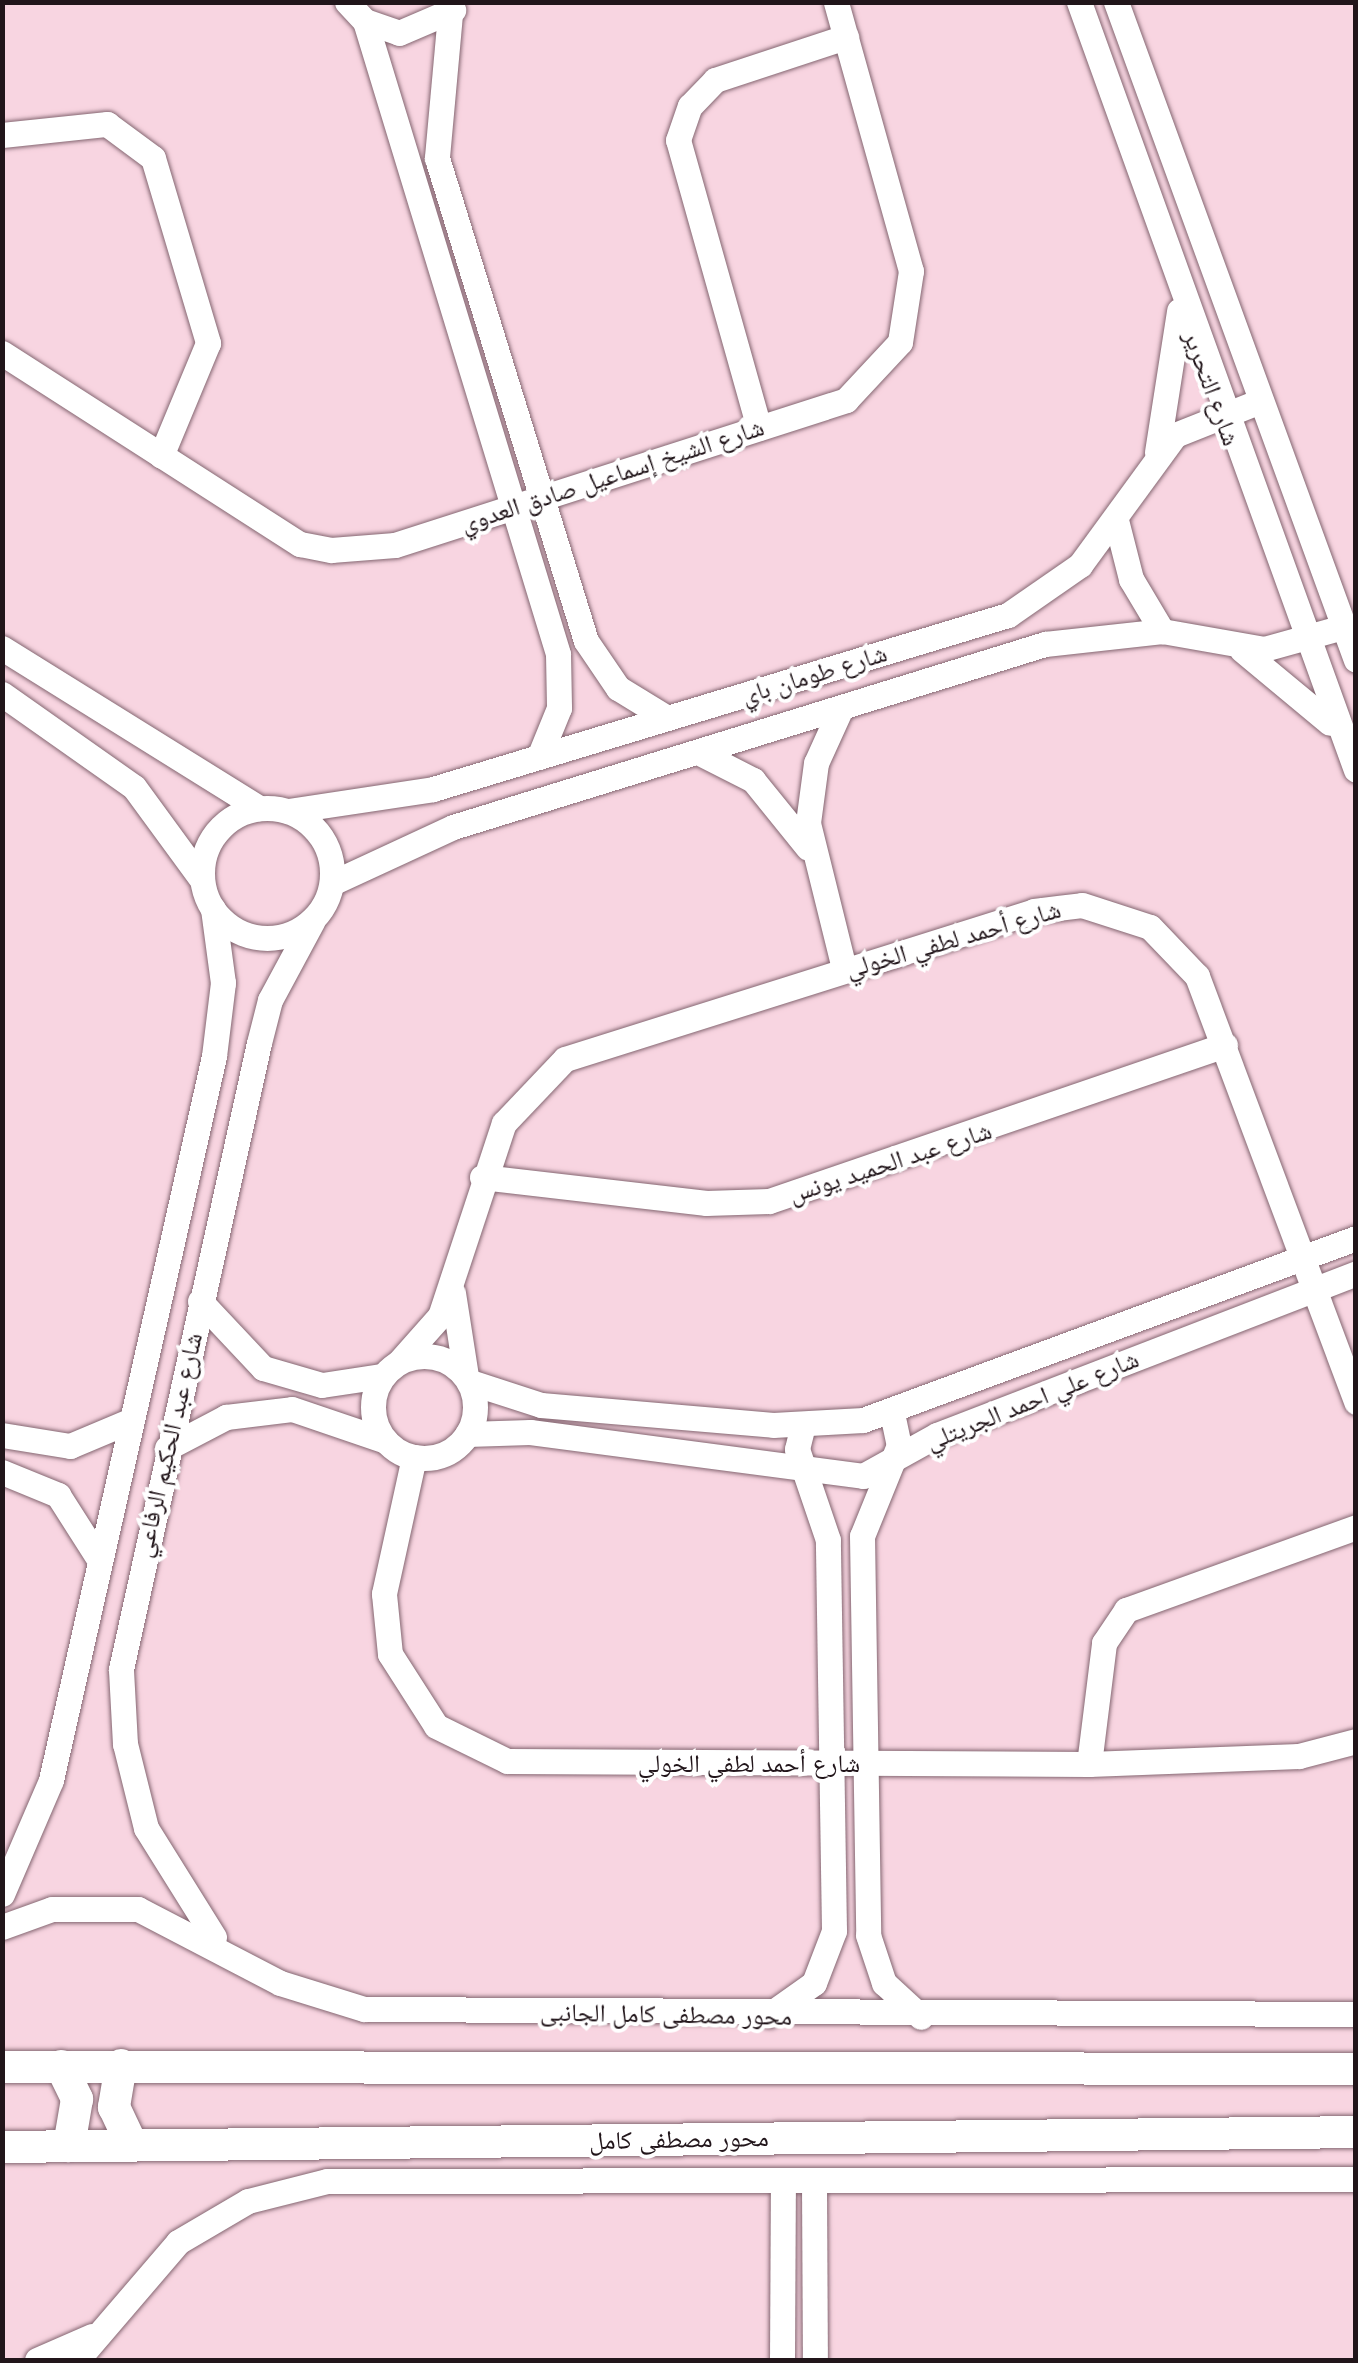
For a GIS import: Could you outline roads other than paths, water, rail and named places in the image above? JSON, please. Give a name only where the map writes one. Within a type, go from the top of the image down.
[{"type":"main road","points":[[120,2065],[114,2106],[132,2145]]},
{"type":"main road","points":[[61,2066],[76,2099],[69,2146]]},
{"type":"main road","points":[[2,2067],[1356,2069]]},
{"type":"main road","name":"محور مصطفى كامل","points":[[2,2147],[1356,2132]]},
{"type":"street","name":"شارع الشيخ إسماعيل صادق العدوي","points":[[2,353],[300,544],[332,550],[395,545],[760,428],[868,385],[909,316],[906,238],[836,2]]},
{"type":"street","name":"شارع التحرير","points":[[1079,2],[1220,410],[1356,770]]},
{"type":"street","name":"شارع التحرير","points":[[1116,2],[1258,402],[1356,660]]},
{"type":"street","points":[[356,12],[418,32],[454,8]]},
{"type":"street","points":[[454,8],[437,158],[542,498],[600,666],[666,718]]},
{"type":"street","points":[[356,12],[513,508],[562,681],[539,758]]},
{"type":"street","points":[[760,428],[678,140],[690,106],[715,80],[846,37]]},
{"type":"street","points":[[2,135],[107,124],[160,172],[208,344],[162,456]]},
{"type":"street","points":[[1157,452],[1176,377],[1179,296]]},
{"type":"street","name":"شارع طومان باي","points":[[288,812],[388,800],[1008,615],[1068,575],[1116,520],[1157,452],[1220,410],[1258,402]]},
{"type":"street","points":[[1116,520],[1131,579],[1162,631]]},
{"type":"street","name":"شارع طومان باي","points":[[332,882],[453,827],[1045,644],[1162,631],[1242,650],[1307,642],[1343,627]]},
{"type":"street","points":[[2,648],[259,808],[288,812],[323,839],[332,882],[312,922],[268,939],[237,931],[213,910],[202,880],[134,786],[2,694]]},
{"type":"street","points":[[1242,650],[1295,685],[1343,738]]},
{"type":"street","points":[[841,708],[813,778],[811,853],[844,969]]},
{"type":"street","points":[[698,752],[765,791],[811,853]]},
{"type":"street","points":[[202,880],[216,832],[259,808]]},
{"type":"street","name":"شارع أحمد لطفي الخولي","points":[[391,1369],[452,1288],[482,1177],[520,1098],[565,1059],[1034,911],[1106,908],[1150,927],[1184,957],[1225,1045],[1356,1402]]},
{"type":"street","name":"شارع عبد الحكيم الرفاعي","points":[[2,1894],[51,1780],[221,1020],[213,910]]},
{"type":"street","name":"شارع عبد الحكيم الرفاعي","points":[[230,1956],[164,1868],[125,1744],[125,1635],[270,1000],[312,922]]},
{"type":"street","name":"شارع عبد الحميد يونس","points":[[482,1177],[706,1203],[769,1201],[1225,1045]]},
{"type":"street","name":"شارع علي احمد الجريتلي","points":[[468,1380],[516,1402],[803,1426],[892,1413],[1356,1238]]},
{"type":"street","name":"شارع علي احمد الجريتلي","points":[[467,1434],[678,1448],[848,1478],[890,1466],[937,1435],[1356,1273]]},
{"type":"street","name":"شارع أحمد لطفي الخولي","points":[[452,1288],[468,1380]]},
{"type":"street","points":[[167,1448],[259,1410],[325,1414],[414,1457],[447,1453],[467,1434],[475,1414],[468,1380],[436,1356],[322,1385],[263,1368],[200,1301]]},
{"type":"street","points":[[386,1441],[374,1409],[391,1369]]},
{"type":"street","points":[[892,1413],[900,1434],[862,1536],[873,1960],[921,2017]]},
{"type":"street","points":[[2,1435],[70,1446],[132,1420]]},
{"type":"street","points":[[769,2015],[814,1983],[828,1958],[832,1764],[828,1540],[797,1449],[803,1426]]},
{"type":"street","name":"شارع أحمد لطفي الخولي","points":[[414,1457],[384,1626],[400,1680],[456,1741],[507,1761],[1089,1764],[1299,1756],[1356,1740]]},
{"type":"street","points":[[2,1472],[58,1495],[100,1561]]},
{"type":"street","points":[[1089,1764],[1104,1642],[1126,1610],[1356,1527]]},
{"type":"street","name":"محور مصطفى كامل الجانبى","points":[[2,1927],[52,1909],[138,1909],[307,1995],[364,2009],[921,2017],[1356,2014]]},
{"type":"street","points":[[77,2360],[92,2336],[201,2226],[273,2192],[327,2181],[1356,2179]]},
{"type":"street","points":[[782,2360],[783,2183]]},
{"type":"street","points":[[814,2183],[814,2360]]},
{"type":"street","points":[[37,2360],[92,2336]]}]
